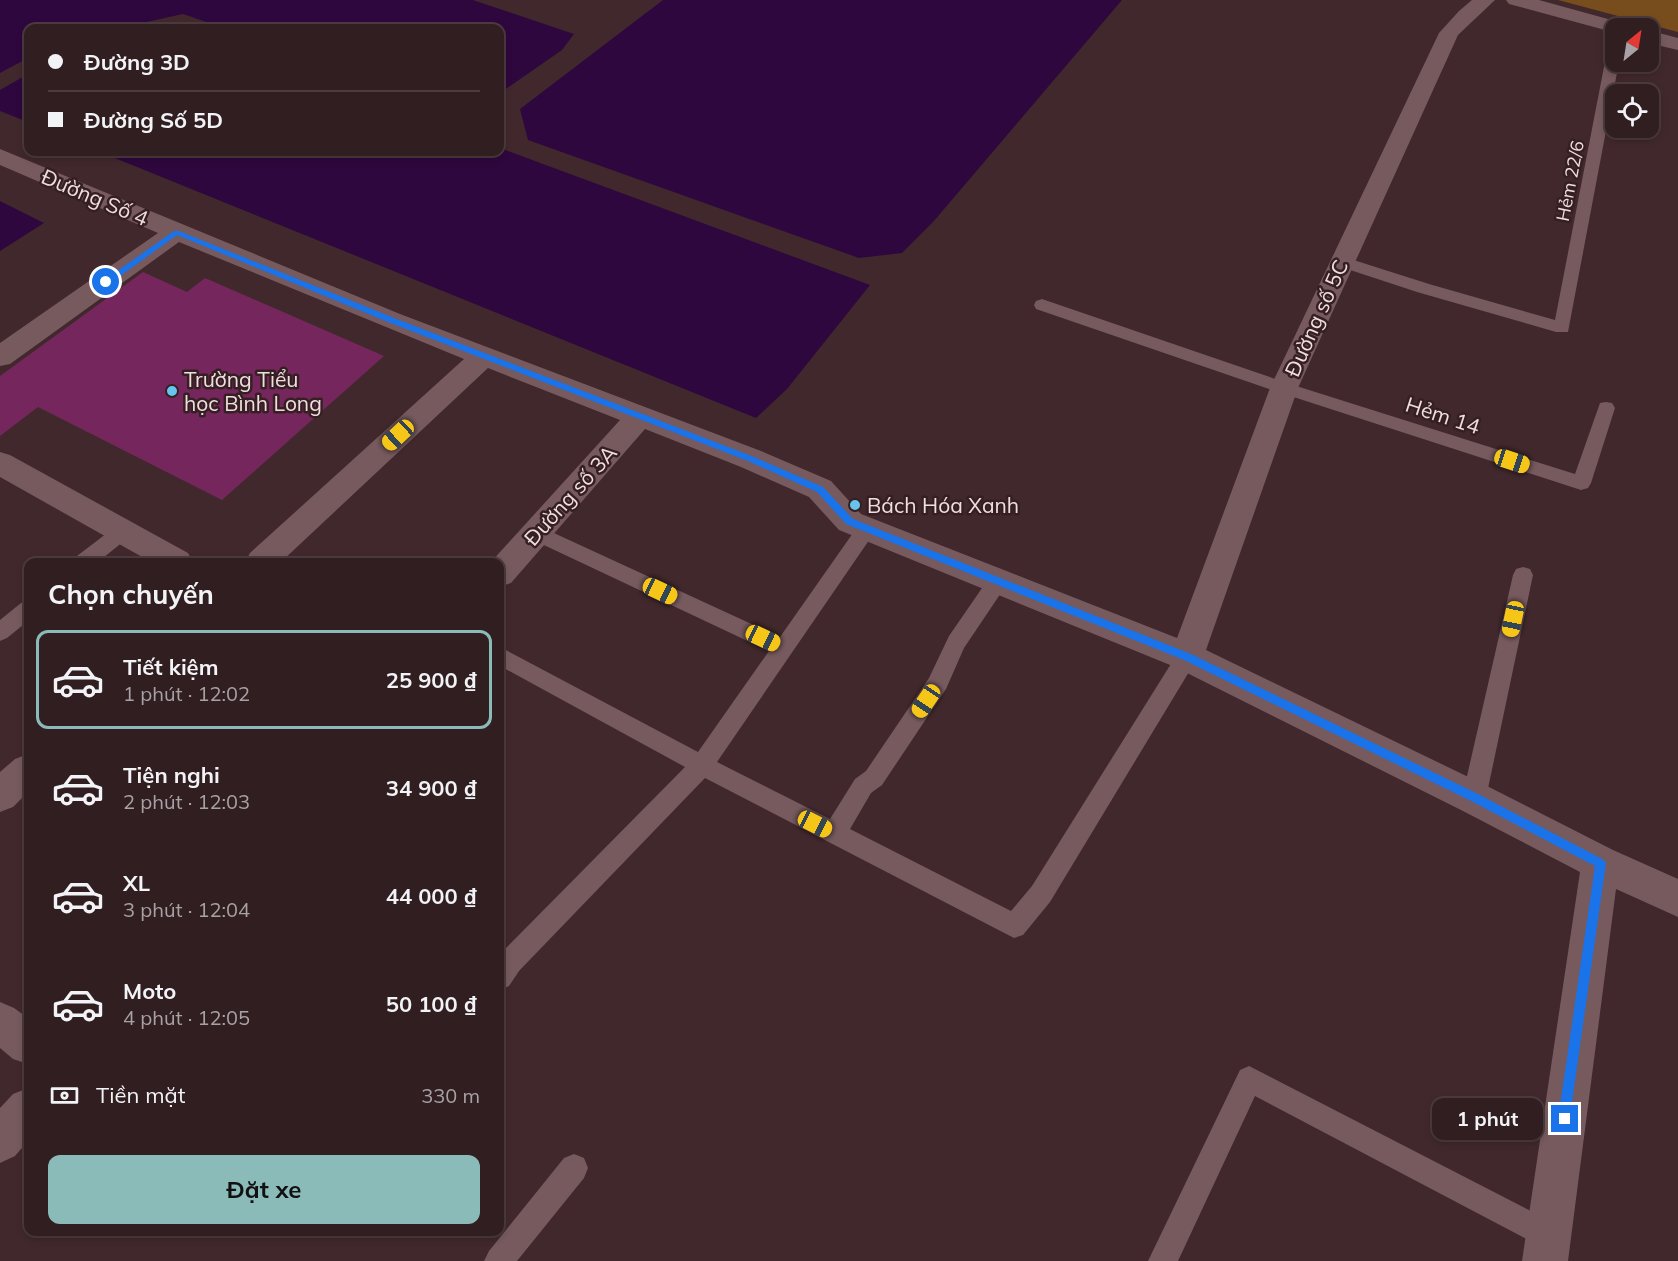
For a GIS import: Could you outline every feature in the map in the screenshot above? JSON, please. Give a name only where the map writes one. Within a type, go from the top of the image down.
[{"type":"street","name":"Đường số 5C","points":[[1188,657],[1284,388],[1341,261],[1449,33],[1485,0]]},
{"type":"street","points":[[1516,0],[1605,24]]},
{"type":"street","points":[[1659,39],[1678,44]]},
{"type":"street","name":"Đường Số 4","points":[[0,156],[176,232],[484,356],[751,459],[820,489],[849,522],[1188,657],[1600,863]]},
{"type":"street","points":[[0,357],[176,232]]},
{"type":"street","points":[[265,558],[484,356]]},
{"type":"street","name":"Đường số 3A","points":[[504,569],[640,416]]},
{"type":"street","points":[[7,477],[122,532],[170,558]]},
{"type":"street","points":[[0,795],[24,774]]},
{"type":"street","points":[[1546,1248],[1600,863],[1678,898]]},
{"type":"street","points":[[0,1022],[24,1041]]},
{"type":"street","points":[[0,1141],[24,1114]]},
{"type":"lane","name":"Hẻm 22/6","points":[[1341,261],[1423,288],[1562,328],[1610,72]]},
{"type":"lane","points":[[1042,305],[1284,388]]},
{"type":"lane","name":"Hẻm 14","points":[[1284,388],[1581,483],[1606,408]]},
{"type":"lane","points":[[504,964],[702,765],[867,528]]},
{"type":"lane","points":[[89,558],[122,532]]},
{"type":"lane","points":[[536,533],[783,648]]},
{"type":"lane","points":[[1474,798],[1523,575]]},
{"type":"lane","points":[[834,834],[863,786],[874,778],[938,682],[950,653],[998,581]]},
{"type":"lane","points":[[0,632],[24,612]]},
{"type":"lane","points":[[504,658],[702,765],[1014,926],[1041,894],[1188,657]]},
{"type":"lane","points":[[1163,1261],[1249,1079],[1546,1248]]},
{"type":"lane","points":[[499,1261],[574,1168]]},
{"type":"shaded area","points":[[0,0],[473,0],[574,34],[562,50],[504,90],[504,24],[212,24],[183,14],[137,24],[24,24],[24,60],[0,73]]},
{"type":"shaded area","points":[[663,0],[1122,0],[933,222],[902,253],[859,258],[528,140],[520,109]]},
{"type":"shaded area","points":[[1558,0],[1678,0],[1678,32],[1659,27],[1659,18],[1626,18]]},
{"type":"shaded area","points":[[24,76],[24,120],[0,111],[0,90]]},
{"type":"shaded area","points":[[504,149],[870,285],[787,389],[756,418],[110,156],[504,156]]},
{"type":"shaded area","points":[[0,201],[44,223],[0,251]]},
{"type":"building","name":"Trường Tiểu học Bình Long","points":[[143,272],[187,292],[205,278],[384,356],[222,500],[38,407],[0,436],[0,376]]},
{"type":"place","name":"Trường Tiểu học Bình Long","points":[[172,391]]},
{"type":"place","name":"Bách Hóa Xanh","points":[[855,505]]},
{"type":"route","points":[[106,282],[176,232],[391,320],[751,459],[820,489],[849,522],[1188,657],[1600,863],[1565,1119]]}]
